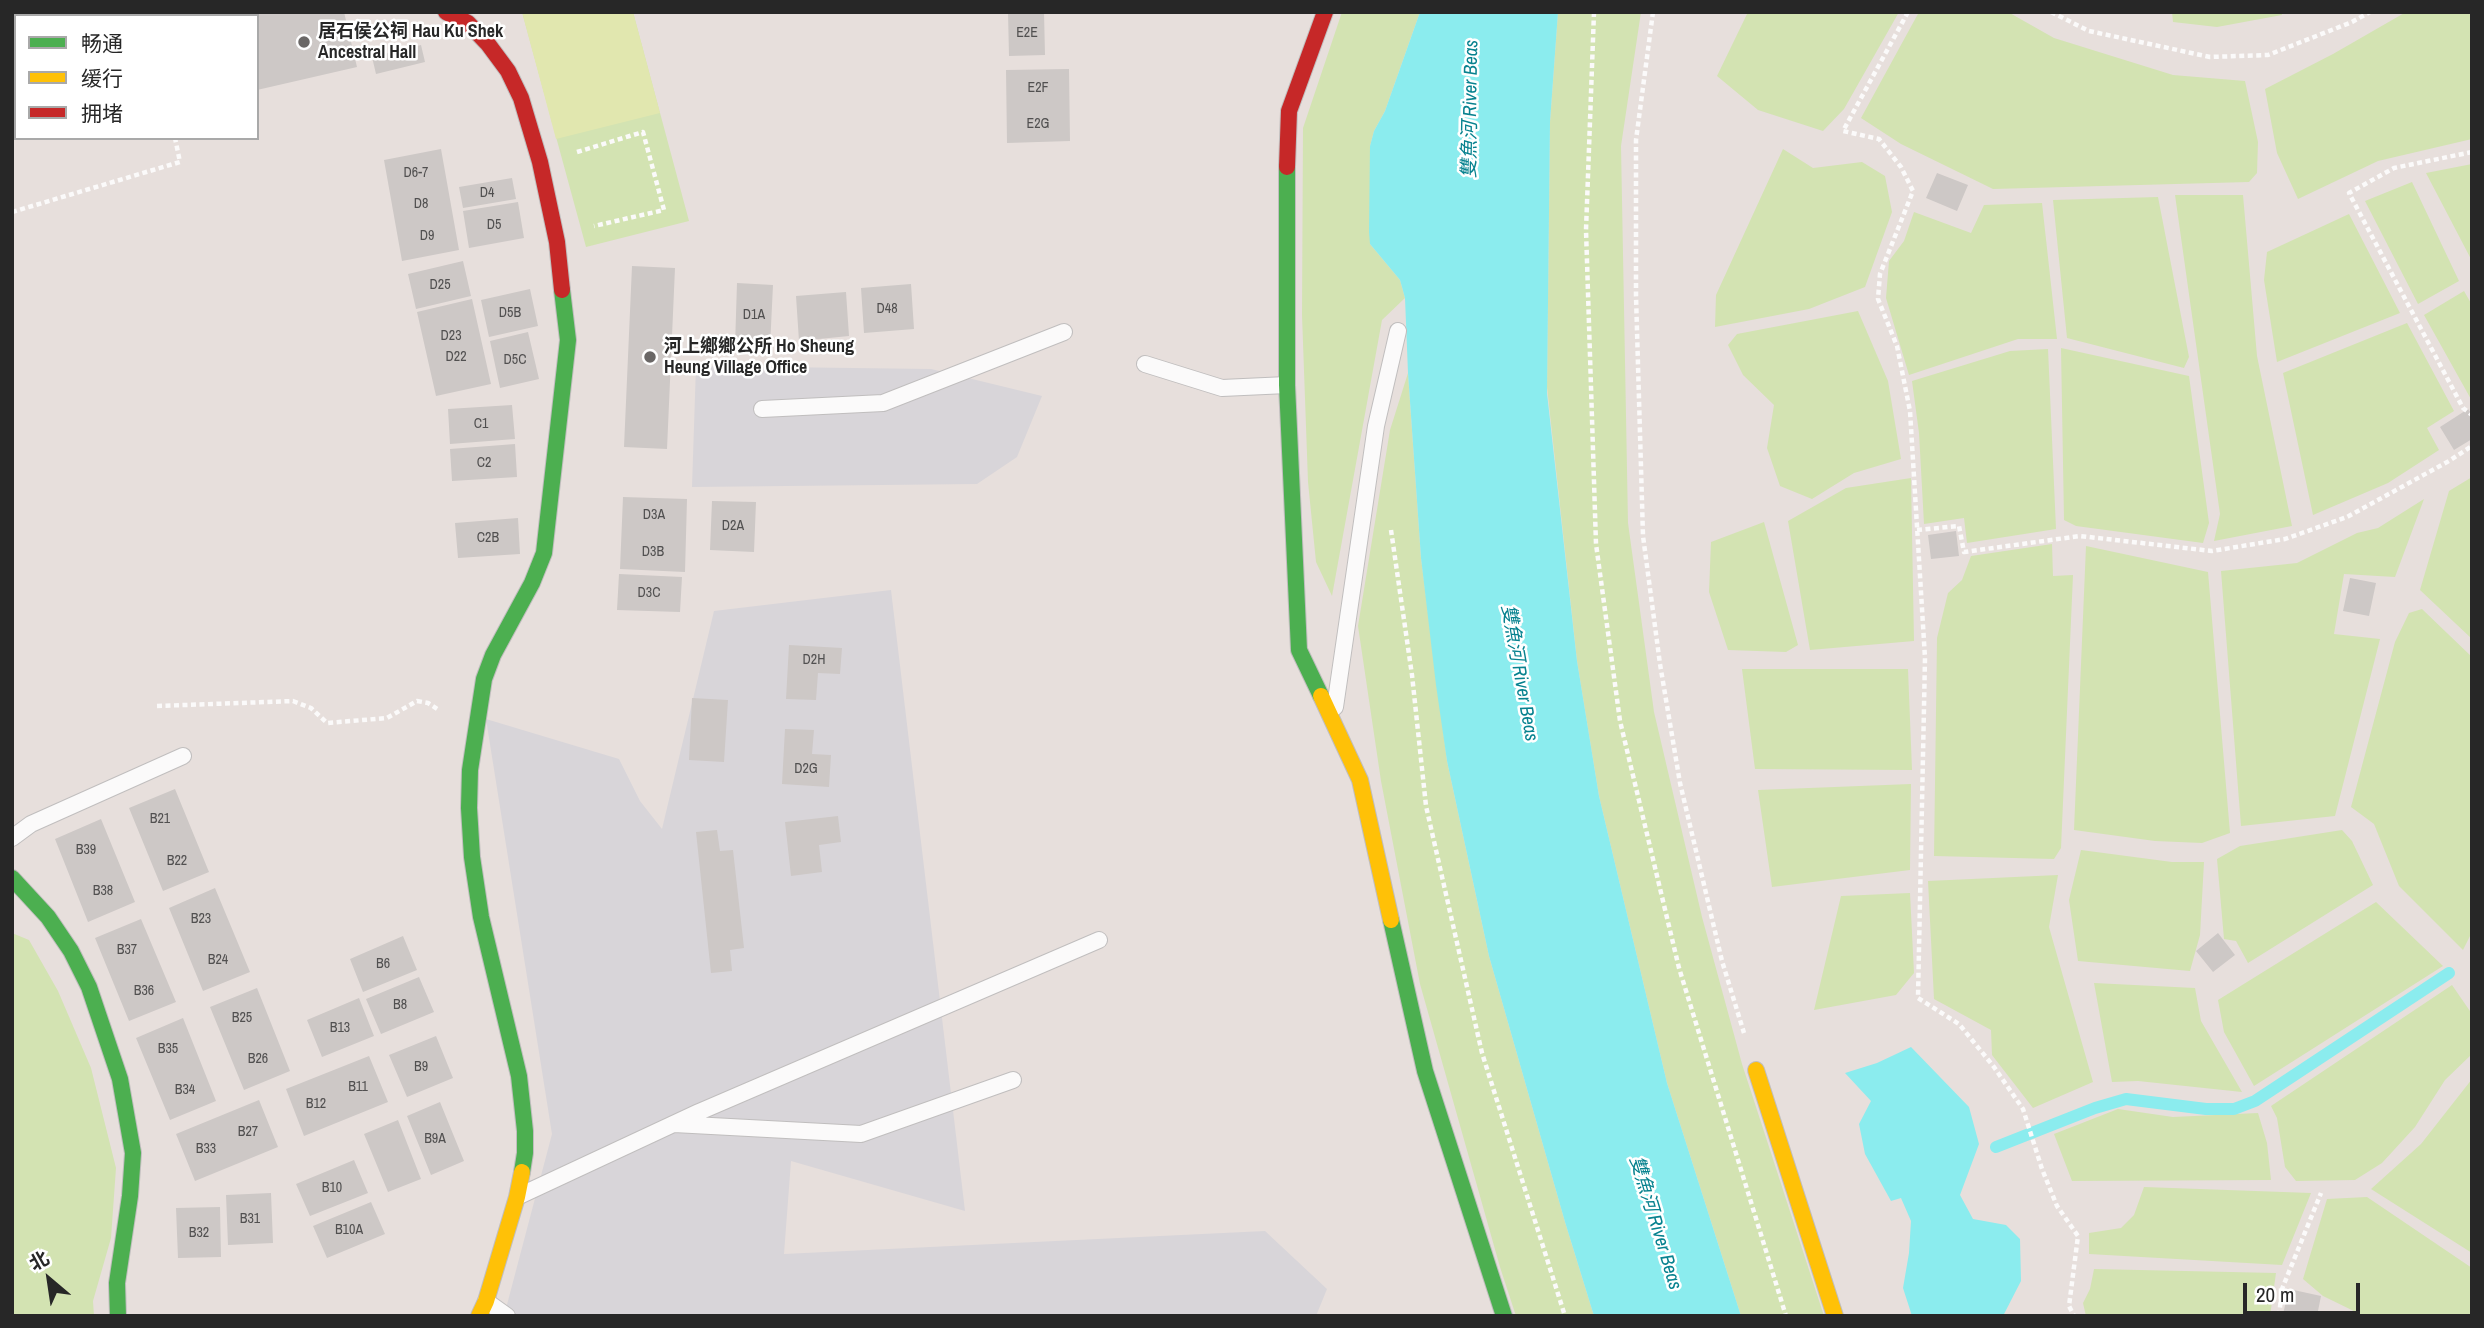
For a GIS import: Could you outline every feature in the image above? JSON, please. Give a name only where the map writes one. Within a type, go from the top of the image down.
[{"type":"street","points":[[446,12],[468,23],[488,44],[508,71],[521,98],[540,162],[561,265],[568,340],[544,553],[532,583],[493,655],[484,679],[474,731],[469,808],[472,856],[481,917],[524,1106],[525,1153],[517,1197],[486,1301],[479,1316]]},
{"type":"street","points":[[1325,12],[1289,111],[1286,223],[1287,385],[1298,650],[1360,780],[1425,1071],[1504,1316]]},
{"type":"street","points":[[12,878],[48,917],[71,951],[89,987],[120,1079],[133,1153],[130,1196],[117,1283],[118,1316]]},
{"type":"street","points":[[1756,1070],[1835,1316]]},
{"type":"lane","points":[[1333,720],[1376,426],[1398,331]]},
{"type":"lane","points":[[762,409],[883,402],[1064,332]]},
{"type":"lane","points":[[1145,364],[1222,388],[1287,385]]},
{"type":"lane","points":[[12,838],[31,824],[183,756]]},
{"type":"lane","points":[[517,1197],[671,1124],[1099,940]]},
{"type":"lane","points":[[671,1124],[862,1134],[1013,1080]]},
{"type":"lane","points":[[486,1301],[507,1316]]},
{"type":"path","points":[[1594,12],[1586,229],[1595,531],[1620,721],[1679,968],[1786,1316]]},
{"type":"path","points":[[1653,12],[1636,140],[1636,296],[1643,536],[1660,664],[1680,783],[1722,961],[1756,1070]]},
{"type":"path","points":[[1908,12],[1843,131],[1879,139],[1901,167],[1913,191],[1880,274],[1878,299],[1897,346],[1910,411],[1925,658],[1918,999],[1959,1024],[1994,1067],[2023,1110],[2057,1206],[2078,1236],[2069,1306],[2074,1316]]},
{"type":"path","points":[[2051,12],[2089,31],[2210,57],[2268,55],[2352,22],[2370,12]]},
{"type":"path","points":[[540,162],[643,132],[664,210],[594,227],[590,214]]},
{"type":"path","points":[[12,212],[180,162],[175,140]]},
{"type":"path","points":[[2472,152],[2394,168],[2349,193],[2463,408],[2472,415]]},
{"type":"path","points":[[1917,530],[1959,526],[1964,552],[2080,536],[2212,551],[2285,539],[2347,517],[2472,446]]},
{"type":"path","points":[[1389,519],[1412,675],[1429,819],[1482,1053],[1565,1316]]},
{"type":"path","points":[[157,706],[293,701],[312,708],[327,723],[387,718],[417,701],[428,704],[474,731]]},
{"type":"path","points":[[2280,1316],[2282,1289],[2321,1193]]},
{"type":"shaded area","points":[[696,366],[931,369],[1042,396],[1017,457],[977,484],[692,487]]},
{"type":"shaded area","points":[[891,590],[965,1211],[791,1161],[784,1254],[1265,1231],[1327,1289],[1316,1316],[504,1316],[552,1134],[486,719],[619,759],[640,801],[662,829],[714,611]]},
{"type":"green space","points":[[522,12],[633,12],[689,221],[586,247]]},
{"type":"green space","points":[[522,12],[633,12],[660,113],[556,139]]},
{"type":"green space","points":[[1342,12],[1420,12],[1370,146],[1370,244],[1400,280],[1405,298],[1382,320],[1332,596],[1316,562],[1308,482],[1302,315],[1303,128]]},
{"type":"green space","points":[[1558,12],[1641,12],[1621,146],[1628,523],[1654,712],[1702,917],[1742,1064],[1824,1316],[1741,1316],[1667,1083],[1599,796],[1577,661],[1547,387],[1550,122]]},
{"type":"green space","points":[[1748,12],[1899,12],[1844,109],[1823,131],[1758,110],[1717,76]]},
{"type":"green space","points":[[1919,12],[2008,12],[2054,38],[2173,75],[2245,81],[2258,142],[2257,173],[2249,182],[1993,189],[1901,144],[1861,118]]},
{"type":"green space","points":[[2172,12],[2281,12],[2282,15],[2217,27],[2173,22]]},
{"type":"green space","points":[[2406,12],[2472,12],[2472,139],[2378,161],[2298,199],[2277,153],[2265,89]]},
{"type":"green space","points":[[1783,149],[1813,168],[1862,162],[1885,176],[1892,212],[1865,287],[1809,309],[1715,327],[1716,295]]},
{"type":"green space","points":[[2472,164],[2472,261],[2426,173]]},
{"type":"green space","points":[[2412,182],[2459,281],[2418,304],[2365,201]]},
{"type":"green space","points":[[2175,195],[2243,195],[2257,356],[2292,526],[2214,541],[2220,514]]},
{"type":"green space","points":[[2158,197],[2189,357],[2184,368],[2067,338],[2053,200]]},
{"type":"green space","points":[[2042,203],[2057,339],[2018,339],[1909,375],[1886,298],[1889,261],[1904,241],[1914,212],[1971,233],[1984,205]]},
{"type":"green space","points":[[2349,214],[2400,313],[2277,362],[2264,280],[2267,252]]},
{"type":"green space","points":[[2464,291],[2472,305],[2472,401],[2424,315]]},
{"type":"green space","points":[[1858,311],[1888,381],[1901,459],[1854,473],[1812,499],[1780,486],[1767,448],[1774,405],[1743,375],[1728,345],[1737,334]]},
{"type":"green space","points":[[2407,323],[2454,411],[2427,428],[2439,450],[2388,483],[2313,515],[2283,373]]},
{"type":"green space","points":[[2061,348],[2189,376],[2209,523],[2203,543],[2076,526],[2064,520]]},
{"type":"green space","points":[[2048,349],[2056,529],[1967,543],[1964,518],[1924,524],[1919,433],[1912,381],[2010,351]]},
{"type":"green space","points":[[1408,373],[1421,558],[1447,761],[1489,956],[1594,1316],[1516,1316],[1420,984],[1381,781],[1358,626],[1390,430]]},
{"type":"green space","points":[[2472,477],[2472,639],[2420,590],[2449,491]]},
{"type":"green space","points":[[1911,478],[1914,641],[1810,650],[1788,521],[1846,488]]},
{"type":"green space","points":[[2424,499],[2395,577],[2344,574],[2334,634],[2380,639],[2335,816],[2241,826],[2221,571],[2297,563],[2357,533],[2378,528]]},
{"type":"green space","points":[[1764,522],[1798,645],[1786,652],[1728,650],[1709,592],[1711,542]]},
{"type":"green space","points":[[2052,544],[2053,576],[2073,575],[2061,848],[2054,859],[1934,856],[1937,638],[1948,593],[1962,580],[1971,556]]},
{"type":"green space","points":[[2086,546],[2208,572],[2230,833],[2202,843],[2155,841],[2074,830]]},
{"type":"green space","points":[[2422,609],[2472,657],[2472,932],[2463,950],[2399,886],[2374,824],[2351,807],[2395,642],[2409,613]]},
{"type":"green space","points":[[1742,669],[1908,669],[1912,770],[1755,769]]},
{"type":"green space","points":[[1911,784],[1910,870],[1772,887],[1758,790]]},
{"type":"green space","points":[[2342,830],[2352,841],[2373,885],[2248,963],[2236,941],[2224,939],[2217,859],[2240,846]]},
{"type":"green space","points":[[2081,850],[2172,862],[2204,862],[2200,935],[2190,971],[2078,961],[2069,900]]},
{"type":"green space","points":[[2058,875],[2049,927],[2093,1082],[2033,1108],[1992,1055],[1991,1030],[1934,999],[1928,881]]},
{"type":"green space","points":[[1910,893],[1914,973],[1896,995],[1814,1010],[1841,896]]},
{"type":"green space","points":[[2376,902],[2443,966],[2254,1086],[2224,1032],[2218,1000]]},
{"type":"green space","points":[[12,933],[29,940],[58,991],[91,1068],[116,1168],[111,1238],[93,1301],[94,1316],[12,1316]]},
{"type":"green space","points":[[2094,983],[2195,988],[2201,1021],[2242,1092],[2138,1081],[2112,1082]]},
{"type":"green space","points":[[2452,985],[2472,1014],[2472,1054],[2445,1080],[2415,1127],[2382,1163],[2355,1180],[2296,1181],[2285,1167],[2277,1118],[2271,1106]]},
{"type":"green space","points":[[2472,1079],[2472,1253],[2371,1189],[2421,1144]]},
{"type":"green space","points":[[2118,1109],[2173,1117],[2258,1113],[2267,1143],[2271,1180],[2072,1181],[2054,1134]]},
{"type":"green space","points":[[2144,1187],[2311,1193],[2282,1265],[2089,1254],[2089,1233],[2121,1228],[2134,1215]]},
{"type":"green space","points":[[2367,1197],[2472,1268],[2470,1316],[2364,1316],[2323,1296],[2303,1279],[2327,1199]]},
{"type":"green space","points":[[2094,1269],[2276,1273],[2270,1316],[2086,1316],[2083,1303],[2090,1289]]},
{"type":"water","name":"雙魚河 River Beas","points":[[1420,12],[1558,12],[1550,122],[1547,393],[1577,661],[1599,796],[1667,1083],[1741,1316],[1594,1316],[1489,956],[1447,761],[1436,685],[1421,558],[1405,298],[1400,280],[1370,244],[1369,232],[1370,146]]},
{"type":"water","points":[[1911,1047],[1969,1107],[1979,1144],[1960,1195],[1973,1219],[2006,1225],[2020,1239],[2021,1281],[2003,1316],[1912,1316],[1903,1288],[1911,1221],[1901,1198],[1891,1201],[1865,1154],[1859,1124],[1871,1101],[1845,1073],[1877,1063]]},
{"type":"building","name":"居石侯公祠 Hau Ku Shek Ancestral Hall","points":[[344,12],[357,67],[259,90],[257,14]]},
{"type":"building","points":[[1008,12],[1044,12],[1045,55],[1009,56]]},
{"type":"building","points":[[421,45],[425,62],[376,74],[372,57]]},
{"type":"building","points":[[1069,69],[1070,141],[1007,143],[1006,70]]},
{"type":"building","points":[[441,149],[459,250],[402,261],[384,160]]},
{"type":"building","points":[[1937,173],[1968,185],[1957,211],[1926,198]]},
{"type":"building","points":[[512,178],[516,199],[463,208],[459,187]]},
{"type":"building","points":[[518,202],[524,238],[469,248],[463,211]]},
{"type":"building","points":[[463,261],[471,296],[416,309],[408,274]]},
{"type":"building","name":"河上鄉鄉公所 Ho Sheung Heung Village Office","points":[[632,266],[675,268],[667,449],[624,447]]},
{"type":"building","points":[[737,283],[773,285],[770,347],[735,346]]},
{"type":"building","points":[[911,284],[914,329],[864,333],[861,288]]},
{"type":"building","points":[[530,289],[538,326],[489,337],[481,300]]},
{"type":"building","points":[[846,292],[849,336],[799,341],[796,296]]},
{"type":"building","points":[[472,299],[491,384],[436,396],[417,312]]},
{"type":"building","points":[[528,332],[539,379],[500,388],[490,341]]},
{"type":"building","points":[[512,405],[515,439],[450,444],[448,409]]},
{"type":"building","points":[[2468,409],[2472,415],[2472,439],[2454,450],[2440,427]]},
{"type":"building","points":[[515,444],[517,477],[452,481],[450,449]]},
{"type":"building","points":[[623,497],[687,499],[685,572],[620,569]]},
{"type":"building","points":[[712,501],[756,502],[754,552],[710,550]]},
{"type":"building","points":[[518,518],[520,554],[458,558],[455,523]]},
{"type":"building","points":[[1956,531],[1959,556],[1931,559],[1928,535]]},
{"type":"building","points":[[619,574],[682,577],[680,612],[617,610]]},
{"type":"building","points":[[2350,578],[2376,583],[2369,616],[2343,611]]},
{"type":"building","points":[[789,645],[842,648],[840,674],[818,673],[816,700],[786,699]]},
{"type":"building","points":[[692,698],[728,700],[724,762],[689,760]]},
{"type":"building","points":[[785,729],[814,730],[812,754],[831,755],[829,787],[782,784]]},
{"type":"building","points":[[175,789],[209,872],[163,891],[129,808]]},
{"type":"building","points":[[838,816],[841,842],[819,845],[822,872],[791,876],[785,822]]},
{"type":"building","points":[[101,819],[135,902],[88,922],[55,839]]},
{"type":"building","points":[[717,830],[720,851],[733,850],[744,948],[730,950],[732,971],[711,973],[696,832]]},
{"type":"building","points":[[215,888],[250,972],[203,991],[169,908]]},
{"type":"building","points":[[141,919],[176,1002],[129,1021],[95,938]]},
{"type":"building","points":[[2218,933],[2235,955],[2213,972],[2196,951]]},
{"type":"building","points":[[403,936],[417,970],[363,992],[350,959]]},
{"type":"building","points":[[419,977],[434,1012],[381,1034],[366,999]]},
{"type":"building","points":[[257,988],[290,1071],[244,1090],[210,1007]]},
{"type":"building","points":[[359,998],[374,1036],[322,1057],[307,1020]]},
{"type":"building","points":[[183,1018],[216,1101],[170,1120],[136,1038]]},
{"type":"building","points":[[436,1036],[453,1078],[407,1097],[389,1055]]},
{"type":"building","points":[[369,1056],[388,1102],[304,1136],[286,1089]]},
{"type":"building","points":[[259,1100],[278,1147],[195,1181],[176,1134]]},
{"type":"building","points":[[440,1102],[464,1161],[431,1175],[407,1116]]},
{"type":"building","points":[[398,1120],[421,1179],[388,1192],[364,1134]]},
{"type":"building","points":[[354,1160],[368,1193],[310,1216],[296,1184]]},
{"type":"building","points":[[271,1193],[273,1243],[228,1245],[226,1195]]},
{"type":"building","points":[[371,1202],[385,1234],[327,1258],[313,1226]]},
{"type":"building","points":[[220,1207],[221,1257],[178,1258],[176,1208]]},
{"type":"building","points":[[2289,1289],[2321,1296],[2317,1316],[2283,1314]]},
{"type":"waterway","points":[[1996,1147],[2095,1108],[2126,1099],[2206,1109],[2234,1109],[2255,1101],[2449,973]]},
{"type":"traffic: fast","points":[[1287,167],[1287,385],[1299,650],[1321,696]]},
{"type":"traffic: fast","points":[[522,1172],[525,1131],[519,1076],[481,917],[472,857],[470,770],[484,679],[493,655],[532,583],[544,553],[568,340],[562,290]]},
{"type":"traffic: fast","points":[[12,878],[48,917],[71,951],[89,987],[120,1079],[133,1153],[130,1196],[117,1283],[118,1316]]},
{"type":"traffic: fast","points":[[1391,920],[1425,1071],[1504,1316]]},
{"type":"traffic: slow","points":[[1321,696],[1360,780],[1391,920]]},
{"type":"traffic: slow","points":[[1756,1070],[1835,1316]]},
{"type":"traffic: slow","points":[[479,1316],[486,1301],[522,1172]]},
{"type":"traffic: jam","points":[[446,12],[468,23],[488,44],[508,71],[521,98],[540,162],[557,242],[562,290]]},
{"type":"traffic: jam","points":[[1287,167],[1289,111],[1325,12]]},
{"type":"place","name":"居石侯公祠 Hau Ku Shek Ancestral Hall","points":[[304,42]]},
{"type":"place","name":"河上鄉鄉公所 Ho Sheung Heung Village Office","points":[[650,357]]}]
